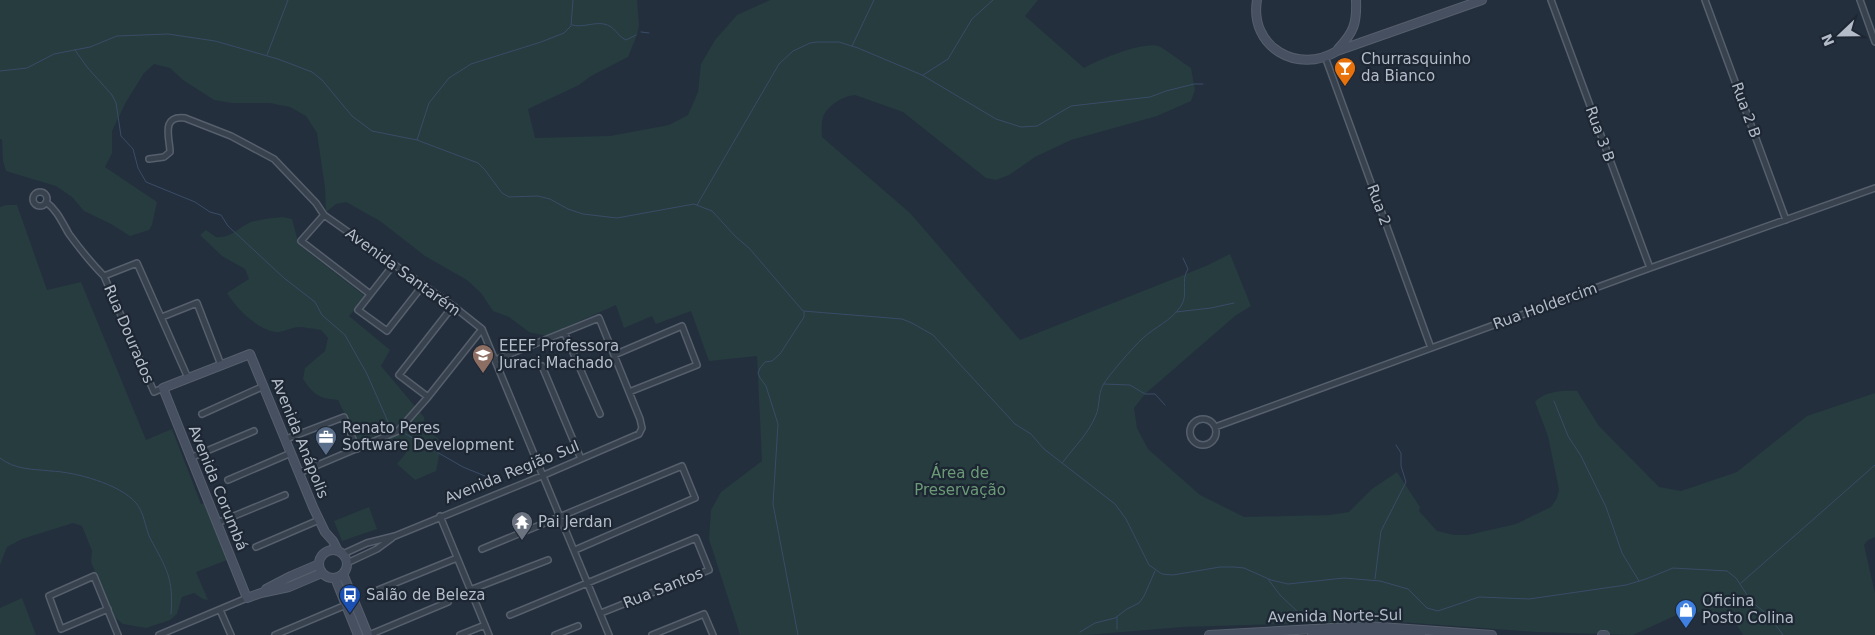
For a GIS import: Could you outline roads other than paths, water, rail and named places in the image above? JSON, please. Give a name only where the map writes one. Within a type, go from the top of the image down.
[{"type":"street","points":[[1250,0],[1262,34],[1270,45],[1280,53],[1292,58],[1306,60],[1319,59],[1482,0]]},
{"type":"street","points":[[1257,0],[1257,22]]},
{"type":"street","points":[[1337,51],[1350,36],[1357,18],[1356,0]]},
{"type":"street","name":"Rua 3 B","points":[[1551,0],[1650,268]]},
{"type":"street","name":"Rua 2 B","points":[[1705,0],[1786,220]]},
{"type":"street","points":[[1860,0],[1875,42]]},
{"type":"street","name":"Rua 2","points":[[1327,62],[1431,348]]},
{"type":"street","name":"Avenida Santarém","points":[[149,159],[164,157],[170,152],[167,135],[174,118],[185,118],[231,136],[274,159],[316,203],[324,215],[453,306],[482,329]]},
{"type":"street","name":"Rua Holdercim","points":[[1215,427],[1875,188]]},
{"type":"street","name":"Rua Dourados","points":[[46,202],[54,208],[69,233],[91,263],[104,276],[154,392],[163,388]]},
{"type":"street","points":[[324,215],[301,241],[370,294]]},
{"type":"street","points":[[104,276],[137,263],[188,378]]},
{"type":"street","points":[[394,264],[358,310],[387,331],[423,285]]},
{"type":"street","points":[[162,317],[197,303],[221,365],[163,388]]},
{"type":"street","points":[[428,397],[399,375],[453,306]]},
{"type":"street","points":[[495,360],[599,318],[614,355],[629,392],[697,365],[682,326],[614,355]]},
{"type":"street","points":[[299,473],[398,431],[428,397],[482,329],[609,635]]},
{"type":"street","points":[[564,332],[600,414]]},
{"type":"street","name":"Avenida Anápolis","points":[[221,365],[250,354],[319,520],[325,532],[341,552]]},
{"type":"street","points":[[542,366],[581,459]]},
{"type":"street","points":[[202,414],[264,386]]},
{"type":"street","name":"Avenida Corumbá","points":[[163,388],[247,598]]},
{"type":"street","name":"Avenida Região Sul","points":[[341,552],[395,536],[639,434],[642,428],[640,419],[629,392]]},
{"type":"street","points":[[286,439],[344,417],[358,449]]},
{"type":"street","points":[[1197,420],[1209,420],[1215,427],[1216,436],[1211,443],[1202,446],[1191,439],[1190,430],[1193,423],[1197,420]]},
{"type":"street","points":[[190,458],[254,430]]},
{"type":"street","points":[[228,480],[291,453]]},
{"type":"street","points":[[482,549],[682,466],[695,498],[575,550]]},
{"type":"street","points":[[217,523],[285,495]]},
{"type":"street","points":[[440,516],[489,635]]},
{"type":"street","points":[[256,547],[319,520]]},
{"type":"street","name":"Avenida Anápolis","points":[[325,532],[327,551]]},
{"type":"street","name":"Avenida Região Sul","points":[[347,563],[377,549],[395,536]]},
{"type":"street","name":"Rua Santos","points":[[588,583],[696,538],[703,554],[709,570],[601,613]]},
{"type":"street","points":[[343,574],[334,578],[322,573],[319,564],[321,556],[327,551],[341,552],[347,563],[343,574],[368,635],[448,602]]},
{"type":"street","points":[[378,590],[457,558]]},
{"type":"street","points":[[470,590],[548,560]]},
{"type":"street","points":[[260,593],[291,576],[319,564]]},
{"type":"street","points":[[159,635],[260,593],[289,586],[322,573]]},
{"type":"street","points":[[108,609],[61,629],[49,596],[94,576],[108,609],[118,635]]},
{"type":"street","points":[[334,578],[358,635]]},
{"type":"street","points":[[510,615],[588,583]]},
{"type":"street","points":[[275,635],[346,605]]},
{"type":"street","points":[[220,610],[231,635]]},
{"type":"street","points":[[652,635],[704,614],[713,635]]},
{"type":"street","points":[[460,635],[485,625]]},
{"type":"street","points":[[555,635],[578,626]]},
{"type":"street","name":"Avenida Norte-Sul","points":[[1209,635],[1374,626],[1492,635]]},
{"type":"street","name":"Avenida Norte-Sul","points":[[1312,635],[1371,632],[1421,635]]},
{"type":"waterway","points":[[267,55],[288,0]]},
{"type":"waterway","points":[[417,140],[429,103],[449,78],[471,64],[564,33],[571,26],[573,0]]},
{"type":"waterway","points":[[852,46],[874,0]]},
{"type":"waterway","points":[[923,75],[948,59],[972,19],[993,0]]},
{"type":"waterway","points":[[572,25],[608,25],[626,40],[636,35]]},
{"type":"waterway","points":[[641,32],[649,33]]},
{"type":"waterway","points":[[0,71],[27,68],[54,54],[90,47],[117,36],[168,34],[215,41],[278,59],[312,72],[322,80],[352,116],[372,131],[417,140],[478,163],[502,193],[509,197],[538,196],[550,199],[568,209],[583,214],[617,218],[694,204],[712,211],[749,248],[803,311],[902,319],[933,335],[1015,424],[1031,434],[1044,449],[1115,504],[1126,519],[1149,565],[1162,574],[1173,575],[1220,567],[1234,567],[1244,568],[1271,580],[1288,584],[1344,578],[1380,581],[1408,589],[1427,608],[1438,611],[1479,597],[1529,599],[1626,585],[1673,568],[1727,571],[1736,578],[1751,601],[1769,616],[1783,635]]},
{"type":"waterway","points":[[697,205],[779,64],[793,51],[810,43],[839,42],[858,48],[922,75],[996,119],[1021,127],[1037,126],[1071,106],[1150,97],[1194,84],[1203,84]]},
{"type":"waterway","points":[[75,50],[87,67],[112,95],[116,103],[121,136],[133,149],[138,168],[146,182],[195,202],[210,212],[221,215],[228,226],[284,278],[315,302],[322,315],[345,335],[367,374],[389,424],[395,429]]},
{"type":"waterway","points":[[1063,462],[1093,422],[1101,389],[1110,375],[1139,342],[1168,320],[1181,306],[1188,269],[1183,258]]},
{"type":"waterway","points":[[1176,312],[1234,303]]},
{"type":"waterway","points":[[798,635],[773,504],[778,424],[766,386],[758,373],[765,362],[772,361],[780,354],[804,317],[804,312]]},
{"type":"waterway","points":[[1104,384],[1130,385],[1145,394],[1155,394],[1165,405]]},
{"type":"waterway","points":[[1554,401],[1568,436],[1581,456],[1606,507],[1622,553],[1639,581]]},
{"type":"waterway","points":[[402,432],[463,467],[497,481]]},
{"type":"waterway","points":[[1375,579],[1381,531],[1406,482],[1401,466],[1401,453],[1396,445]]},
{"type":"waterway","points":[[0,458],[18,467],[61,472],[96,480],[129,496],[141,511],[150,538],[168,574],[172,602],[171,614]]},
{"type":"waterway","points":[[1741,583],[1875,465]]},
{"type":"waterway","points":[[1080,632],[1095,623],[1115,618],[1139,603],[1155,571]]},
{"type":"waterway","points":[[1268,579],[1280,595],[1301,615]]},
{"type":"waterway","points":[[1117,617],[1117,629]]},
{"type":"place","name":"Churrasquinho da Bianco","points":[[1345,87]]},
{"type":"place","name":"EEEF Professora Juraci Machado","points":[[483,374]]},
{"type":"place","name":"Renato Peres Software Development","points":[[326,456]]},
{"type":"place","name":"Pai Jerdan","points":[[522,541]]},
{"type":"place","name":"Salão de Beleza","points":[[350,614]]},
{"type":"place","name":"Oficina Posto Colina","points":[[1686,629]]},
{"type":"park label","name":"Área de Preservação","points":[[960,482]]}]
